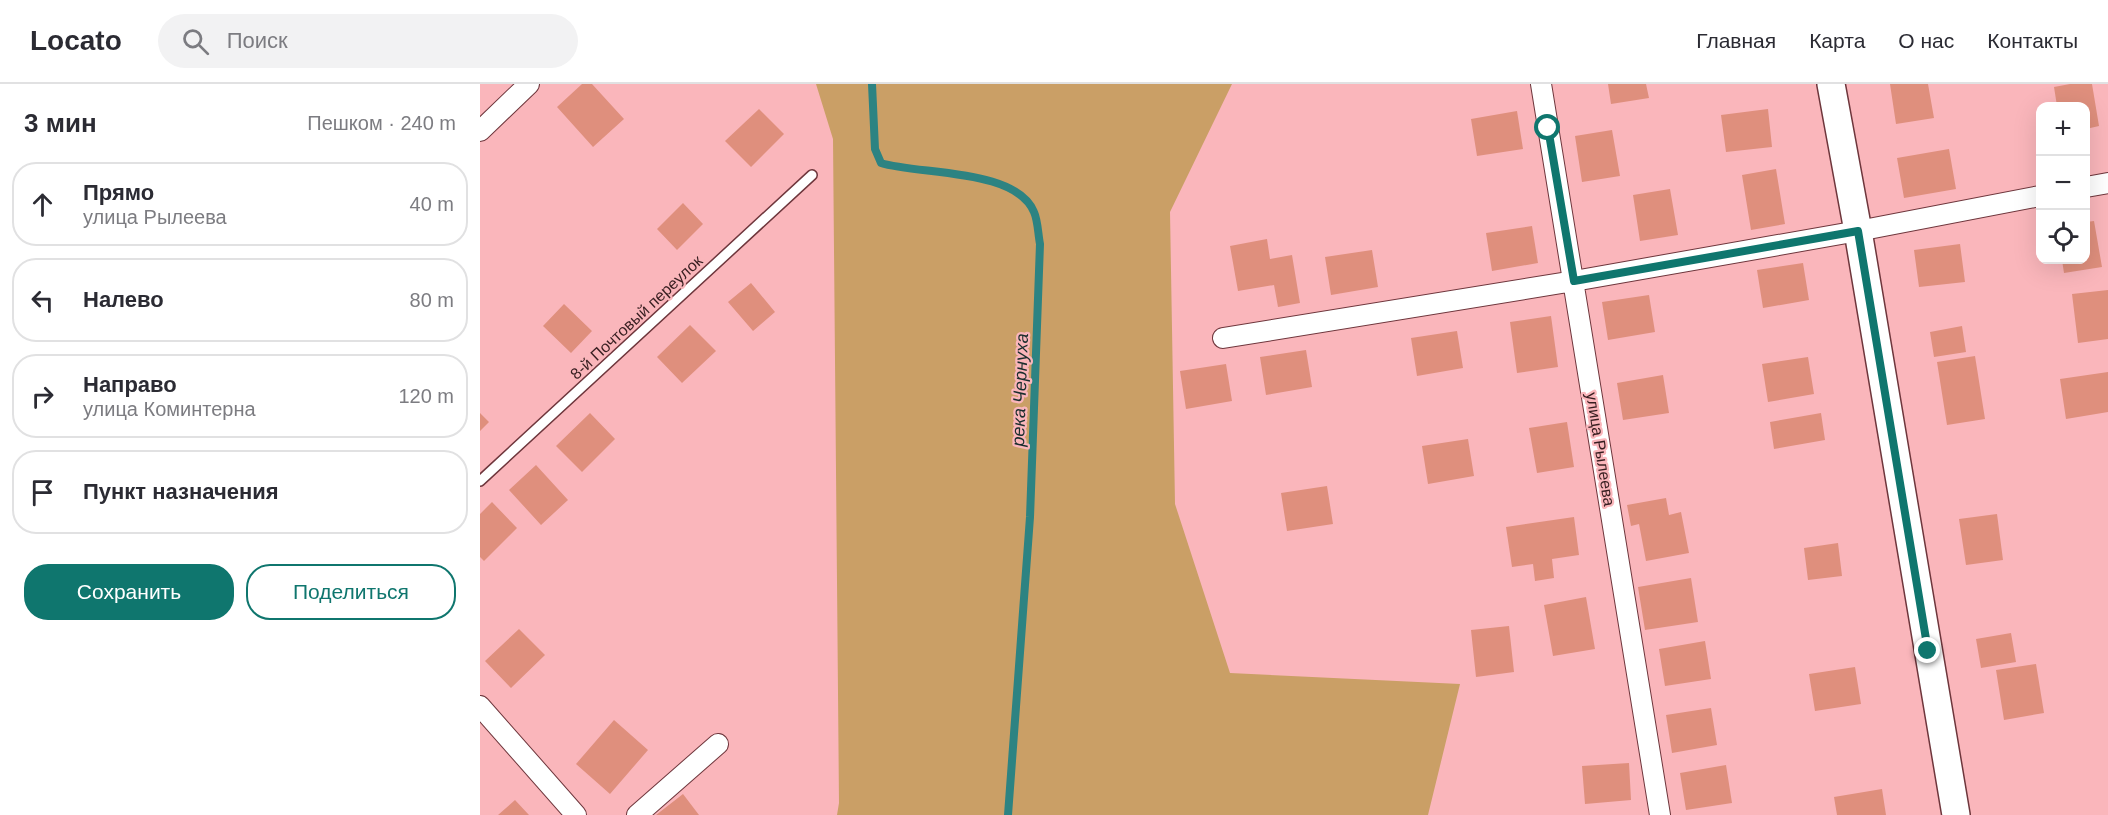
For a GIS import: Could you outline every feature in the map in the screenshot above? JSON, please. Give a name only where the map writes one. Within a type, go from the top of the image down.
[{"type":"street","points":[[480,131],[529,84]]},
{"type":"street","name":"улица Рылеева","points":[[1541,84],[1660,815]]},
{"type":"street","points":[[1831,84],[1858,231],[1956,815]]},
{"type":"street","points":[[2090,186],[2108,183]]},
{"type":"street","points":[[1223,338],[1574,281],[2036,197]]},
{"type":"street","points":[[480,706],[576,815]]},
{"type":"street","points":[[637,815],[718,744]]},
{"type":"lane","name":"8-й Почтовый переулок","points":[[480,481],[812,175]]},
{"type":"shaded area","points":[[816,84],[1232,84],[1170,212],[1175,504],[1230,673],[1460,684],[1428,815],[837,815],[839,803],[833,139]]},
{"type":"building","points":[[582,84],[592,84],[624,119],[593,147],[557,107]]},
{"type":"building","points":[[1608,84],[1646,84],[1649,98],[1611,104]]},
{"type":"building","points":[[1890,84],[1928,84],[1934,118],[1896,124]]},
{"type":"building","points":[[2092,84],[2099,126],[2090,128],[2090,102],[2056,102],[2054,87]]},
{"type":"building","points":[[759,109],[784,134],[751,167],[725,141]]},
{"type":"building","points":[[1768,109],[1772,147],[1726,152],[1721,115]]},
{"type":"building","points":[[1517,111],[1523,149],[1477,156],[1471,119]]},
{"type":"building","points":[[1612,130],[1620,176],[1582,182],[1575,136]]},
{"type":"building","points":[[1949,149],[1956,189],[1904,198],[1897,158]]},
{"type":"building","points":[[1776,169],[1785,224],[1751,230],[1742,175]]},
{"type":"building","points":[[1670,189],[1678,235],[1640,241],[1633,195]]},
{"type":"building","points":[[683,203],[703,224],[677,250],[657,229]]},
{"type":"building","points":[[2094,221],[2102,267],[2064,273],[2063,264],[2090,264],[2090,222]]},
{"type":"building","points":[[1532,226],[1538,263],[1492,271],[1486,233]]},
{"type":"building","points":[[1267,239],[1270,259],[1292,255],[1300,303],[1278,307],[1274,285],[1238,291],[1230,246]]},
{"type":"building","points":[[1960,244],[1965,282],[1919,287],[1914,250]]},
{"type":"building","points":[[1372,250],[1378,287],[1331,295],[1325,257]]},
{"type":"building","points":[[1803,263],[1809,300],[1763,308],[1757,270]]},
{"type":"building","points":[[751,283],[775,312],[753,331],[728,302]]},
{"type":"building","points":[[2108,290],[2108,339],[2078,343],[2072,294]]},
{"type":"building","points":[[1649,295],[1655,332],[1608,340],[1602,302]]},
{"type":"building","points":[[564,304],[592,331],[571,353],[543,326]]},
{"type":"building","points":[[1551,316],[1558,367],[1517,373],[1510,322]]},
{"type":"building","points":[[690,325],[716,351],[682,383],[657,357]]},
{"type":"building","points":[[1962,326],[1966,352],[1934,357],[1930,332]]},
{"type":"building","points":[[1457,331],[1463,368],[1417,376],[1411,338]]},
{"type":"building","points":[[1306,350],[1312,387],[1266,395],[1260,357]]},
{"type":"building","points":[[1975,356],[1985,419],[1947,425],[1937,362]]},
{"type":"building","points":[[1808,357],[1814,394],[1768,402],[1762,364]]},
{"type":"building","points":[[1226,364],[1232,401],[1186,409],[1180,371]]},
{"type":"building","points":[[2108,372],[2108,412],[2066,419],[2060,379]]},
{"type":"building","points":[[1663,375],[1669,413],[1623,420],[1617,383]]},
{"type":"building","points":[[480,413],[489,422],[480,431]]},
{"type":"building","points":[[590,413],[615,439],[582,472],[556,446]]},
{"type":"building","points":[[1821,413],[1825,440],[1774,449],[1770,422]]},
{"type":"building","points":[[1567,422],[1574,467],[1537,473],[1529,428]]},
{"type":"building","points":[[1468,439],[1474,476],[1428,484],[1422,446]]},
{"type":"building","points":[[536,465],[568,500],[541,525],[509,490]]},
{"type":"building","points":[[1327,486],[1333,524],[1287,531],[1281,493]]},
{"type":"building","points":[[1666,498],[1669,515],[1681,512],[1689,553],[1646,561],[1639,524],[1631,526],[1627,505]]},
{"type":"building","points":[[492,502],[517,528],[484,561],[480,557],[480,514]]},
{"type":"building","points":[[1997,514],[2003,560],[1966,565],[1959,519]]},
{"type":"building","points":[[1574,517],[1579,555],[1552,559],[1554,578],[1535,581],[1533,564],[1512,567],[1506,527]]},
{"type":"building","points":[[1838,543],[1842,576],[1808,580],[1804,548]]},
{"type":"building","points":[[1691,578],[1698,622],[1645,630],[1638,587]]},
{"type":"building","points":[[1586,597],[1595,649],[1553,656],[1544,605]]},
{"type":"building","points":[[1509,626],[1514,672],[1476,677],[1471,630]]},
{"type":"building","points":[[519,629],[545,655],[511,688],[485,661]]},
{"type":"building","points":[[2011,633],[2016,662],[1981,668],[1976,639]]},
{"type":"building","points":[[1705,641],[1711,679],[1665,686],[1659,649]]},
{"type":"building","points":[[2036,664],[2044,713],[2004,720],[1996,670]]},
{"type":"building","points":[[1855,667],[1861,704],[1815,711],[1809,674]]},
{"type":"building","points":[[1711,708],[1717,745],[1672,753],[1666,715]]},
{"type":"building","points":[[614,720],[648,750],[610,794],[576,764]]},
{"type":"building","points":[[1629,763],[1631,800],[1585,804],[1582,766]]},
{"type":"building","points":[[1726,765],[1732,803],[1686,810],[1680,773]]},
{"type":"building","points":[[1882,789],[1886,815],[1837,815],[1834,797]]},
{"type":"building","points":[[683,794],[699,815],[656,815]]},
{"type":"building","points":[[515,800],[529,815],[498,815]]},
{"type":"waterway","name":"река Чернуха","points":[[872,84],[875,149],[881,163],[965,175],[1008,187],[1024,198],[1034,212],[1037,223],[1040,244],[1030,517],[1008,815]]},
{"type":"route","points":[[1548,128],[1574,281],[1858,231],[1928,651]]}]
